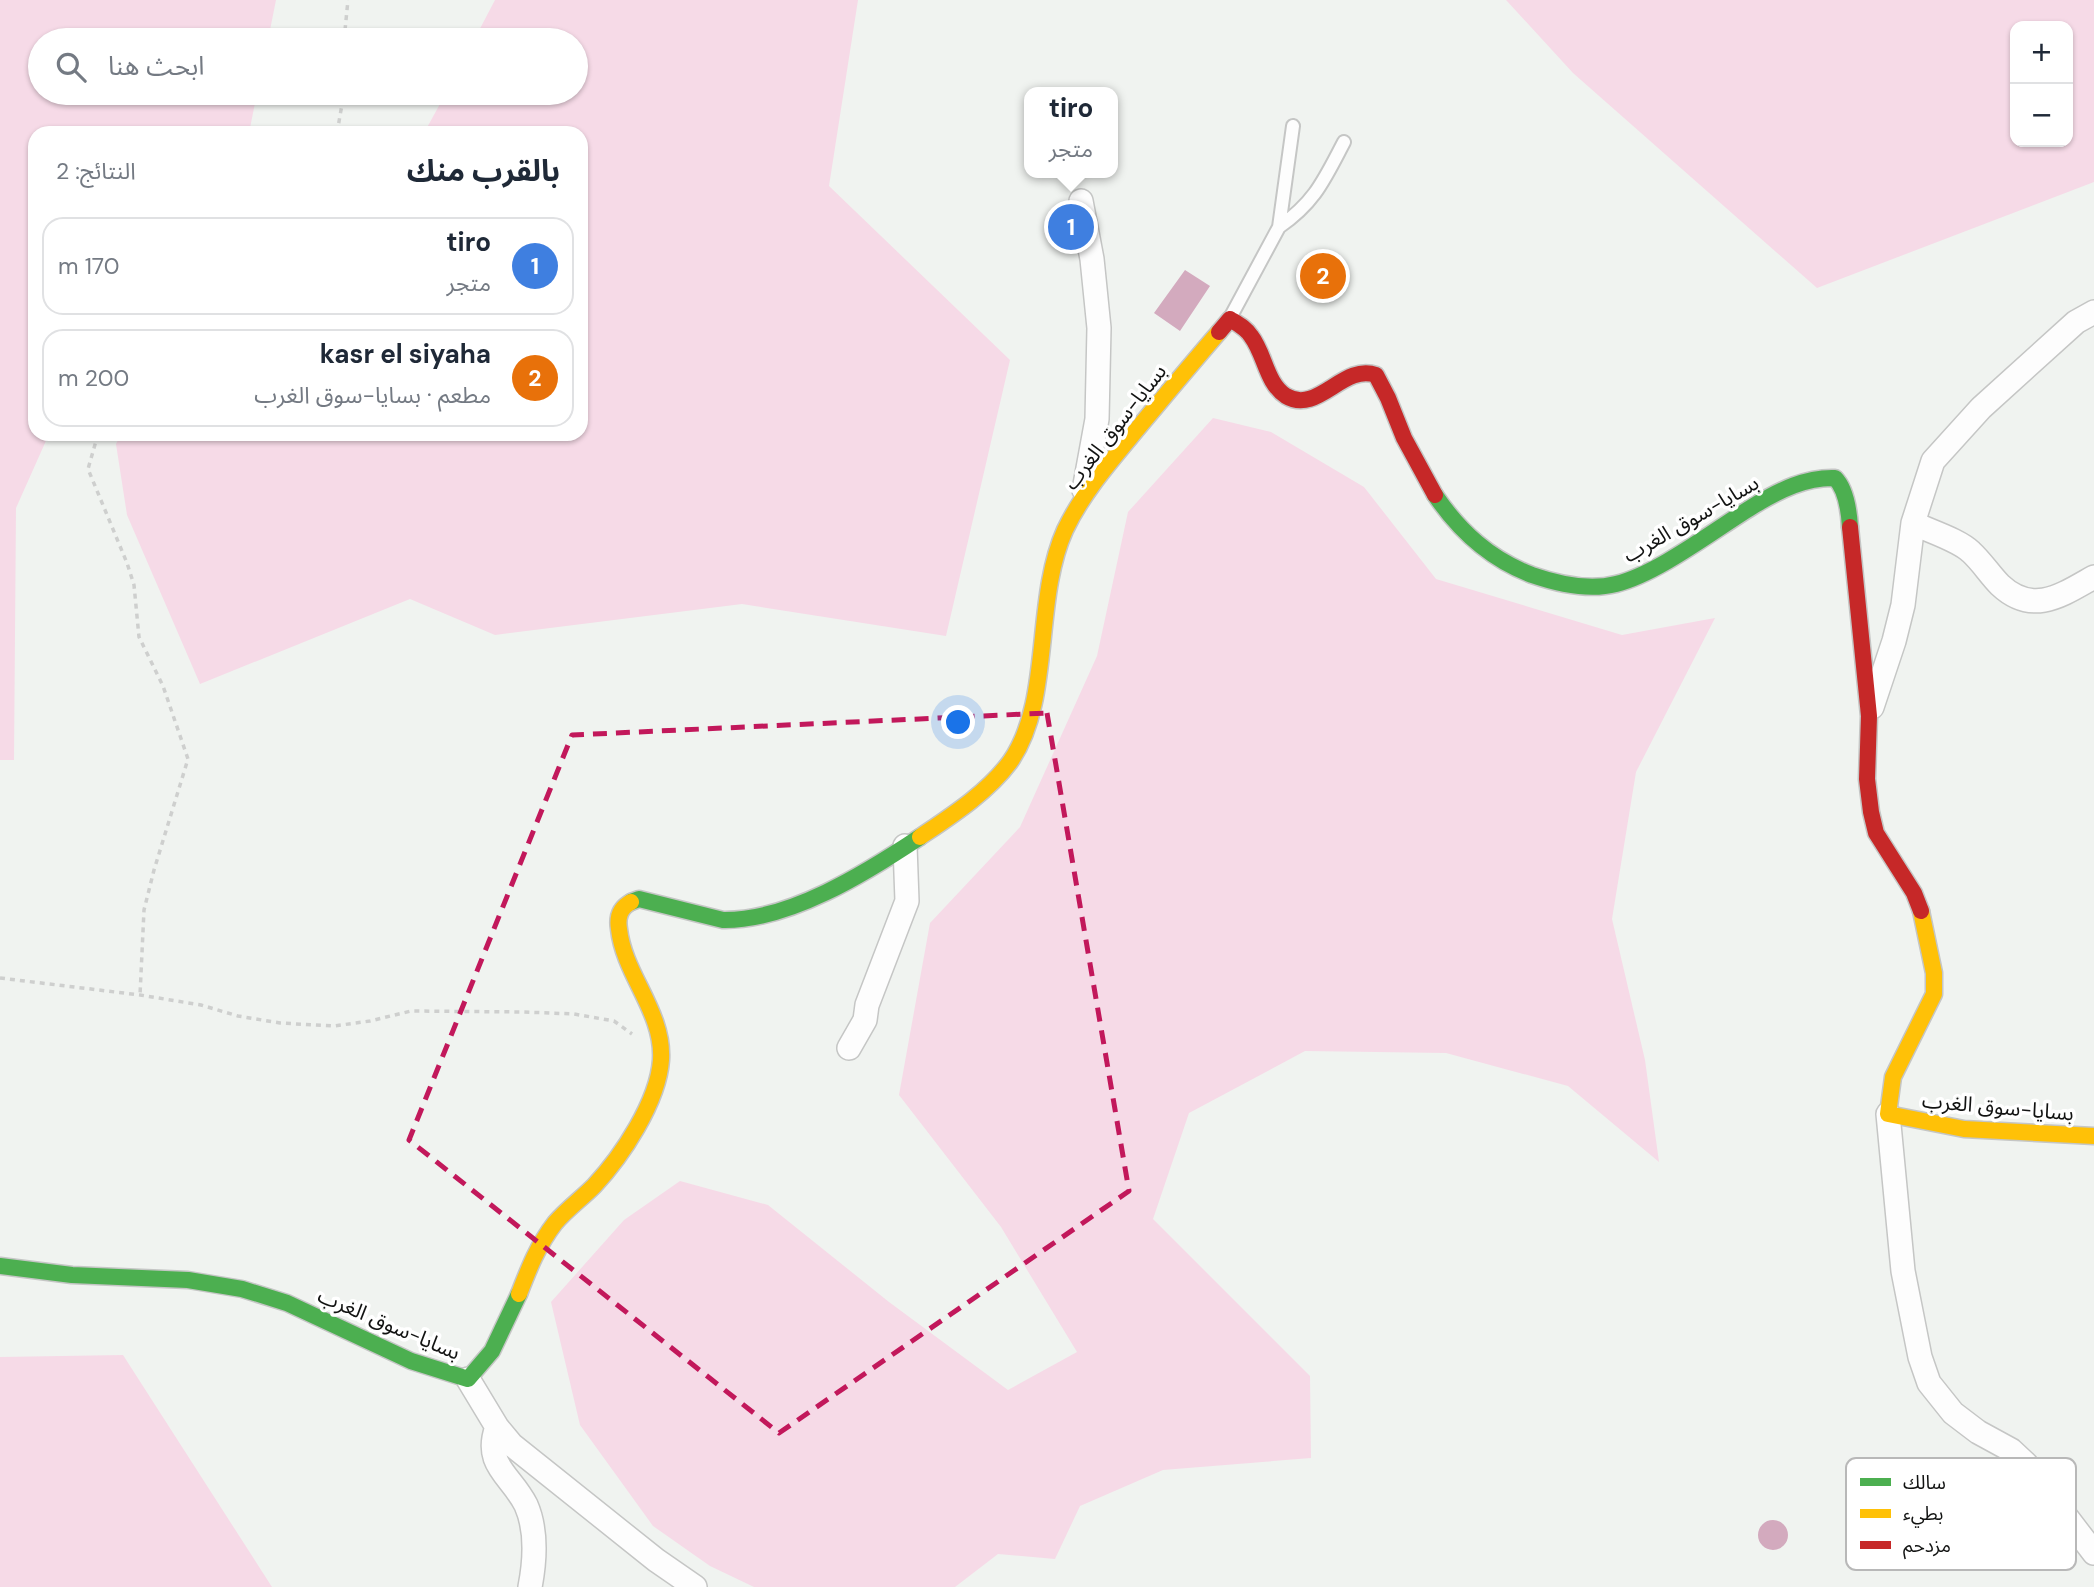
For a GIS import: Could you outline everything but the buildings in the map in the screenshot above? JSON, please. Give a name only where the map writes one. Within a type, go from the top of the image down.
[{"type":"street","points":[[1081,201],[1099,328],[1097,419],[1083,497]]},
{"type":"street","points":[[1869,716],[1894,641],[1903,605],[1913,523],[1933,461],[1981,408],[2076,322],[2094,312]]},
{"type":"street","name":"بسايا-سوق الغرب","points":[[0,1266],[72,1275],[188,1280],[242,1289],[287,1303],[411,1361],[468,1379],[492,1350],[535,1252],[551,1229],[596,1184],[619,1155],[651,1096],[659,1074],[661,1040],[656,1022],[620,937],[619,914],[624,907],[639,899],[718,919],[756,917],[779,912],[905,846],[991,783],[1007,767],[1025,733],[1038,674],[1047,583],[1064,534],[1083,497],[1230,319],[1250,333],[1278,388],[1296,400],[1305,401],[1352,375],[1371,372],[1376,375],[1426,478],[1460,528],[1480,546],[1503,561],[1554,582],[1598,586],[1618,584],[1658,566],[1779,492],[1818,477],[1835,478],[1840,483],[1849,513],[1869,716],[1867,779],[1871,812],[1876,832],[1914,893],[1925,928],[1934,974],[1934,994],[1929,1008],[1915,1029],[1893,1077],[1888,1114],[1924,1125],[1981,1131],[2094,1136]]},
{"type":"street","points":[[1913,523],[1970,550],[2002,586],[2018,598],[2030,602],[2047,601],[2094,577]]},
{"type":"street","points":[[849,1048],[864,1020],[867,1004],[907,901],[905,846]]},
{"type":"street","points":[[1888,1114],[1903,1271],[1920,1357],[1930,1383],[1952,1413],[2020,1458]]},
{"type":"street","points":[[468,1379],[497,1427],[512,1445],[656,1560],[695,1587]]},
{"type":"street","points":[[497,1427],[492,1441],[496,1464],[526,1506],[532,1524],[534,1568],[530,1587]]},
{"type":"street","points":[[2076,1529],[2094,1553]]},
{"type":"lane","points":[[1230,319],[1279,227],[1293,126]]},
{"type":"lane","points":[[1279,227],[1304,208],[1313,197],[1344,142]]},
{"type":"path","points":[[345,28],[348,0]]},
{"type":"path","points":[[338,126],[342,105]]},
{"type":"path","points":[[96,441],[88,469],[131,574],[139,637],[163,686],[188,759],[154,870],[145,910],[140,995]]},
{"type":"path","points":[[0,978],[140,995],[201,1005],[238,1016],[280,1023],[334,1026],[411,1011],[574,1014],[614,1021],[661,1057]]},
{"type":"highlighted area","points":[[1047,713],[1129,1191],[779,1433],[409,1140],[572,735]]},
{"type":"shaded area","points":[[0,0],[276,0],[270,28],[28,28],[28,105],[255,105],[250,126],[28,126],[28,441],[46,441],[16,508],[14,760],[0,760]]},
{"type":"shaded area","points":[[495,0],[858,0],[829,186],[1010,360],[946,636],[742,604],[495,635],[410,599],[200,684],[127,515],[118,441],[588,441],[588,126],[428,126],[439,105],[588,105],[588,28],[480,28]]},
{"type":"shaded area","points":[[1506,0],[2094,0],[2094,182],[1817,288],[1573,73]]},
{"type":"shaded area","points":[[1185,270],[1210,286],[1180,331],[1154,313]]},
{"type":"shaded area","points":[[1213,418],[1271,432],[1364,487],[1436,579],[1622,635],[1715,618],[1636,772],[1612,919],[1645,1060],[1659,1162],[1568,1086],[1446,1053],[1305,1051],[1189,1113],[1153,1219],[1310,1376],[1311,1458],[1163,1470],[1080,1506],[1055,1559],[998,1554],[955,1587],[754,1587],[710,1566],[653,1526],[580,1425],[551,1302],[624,1220],[680,1181],[768,1205],[889,1302],[1008,1390],[1077,1352],[1001,1227],[899,1095],[930,923],[1020,827],[1097,656],[1128,512]]},
{"type":"shaded area","points":[[123,1355],[272,1587],[0,1587],[0,1357]]},
{"type":"shaded area","points":[[1773,1520],[1779,1521],[1787,1529],[1787,1541],[1779,1549],[1773,1550],[1767,1549],[1759,1541],[1758,1535],[1759,1529],[1767,1521]]},
{"type":"traffic: fast","points":[[1435,495],[1477,543],[1503,561],[1532,575],[1584,587],[1616,584],[1650,571],[1764,499],[1814,480],[1835,478],[1839,483],[1846,501],[1850,527]]},
{"type":"traffic: fast","points":[[631,902],[639,899],[723,920],[774,913],[800,904],[851,879],[920,837]]},
{"type":"traffic: fast","points":[[0,1266],[72,1275],[188,1280],[242,1289],[287,1303],[411,1361],[468,1379],[492,1351],[519,1294]]},
{"type":"traffic: slow","points":[[920,837],[980,794],[1010,762],[1023,737],[1032,710],[1049,588],[1055,558],[1065,530],[1081,501],[1101,474],[1219,332]]},
{"type":"traffic: slow","points":[[519,1294],[534,1257],[549,1231],[564,1213],[594,1186],[627,1144],[646,1110],[658,1076],[661,1060],[656,1026],[628,962],[619,929],[620,913],[631,902]]},
{"type":"traffic: slow","points":[[1921,911],[1934,973],[1934,994],[1893,1077],[1888,1114],[1964,1129],[2094,1136]]},
{"type":"traffic: jam","points":[[1219,332],[1230,319],[1244,328],[1256,343],[1274,384],[1286,396],[1298,400],[1320,395],[1353,376],[1364,373],[1376,375],[1404,438],[1435,495]]},
{"type":"traffic: jam","points":[[1850,527],[1869,716],[1867,779],[1871,812],[1876,833],[1914,893],[1921,911]]},
{"type":"place","name":"tiro","points":[[1071,227]]},
{"type":"place","name":"kasr el siyaha","points":[[1323,276]]}]
